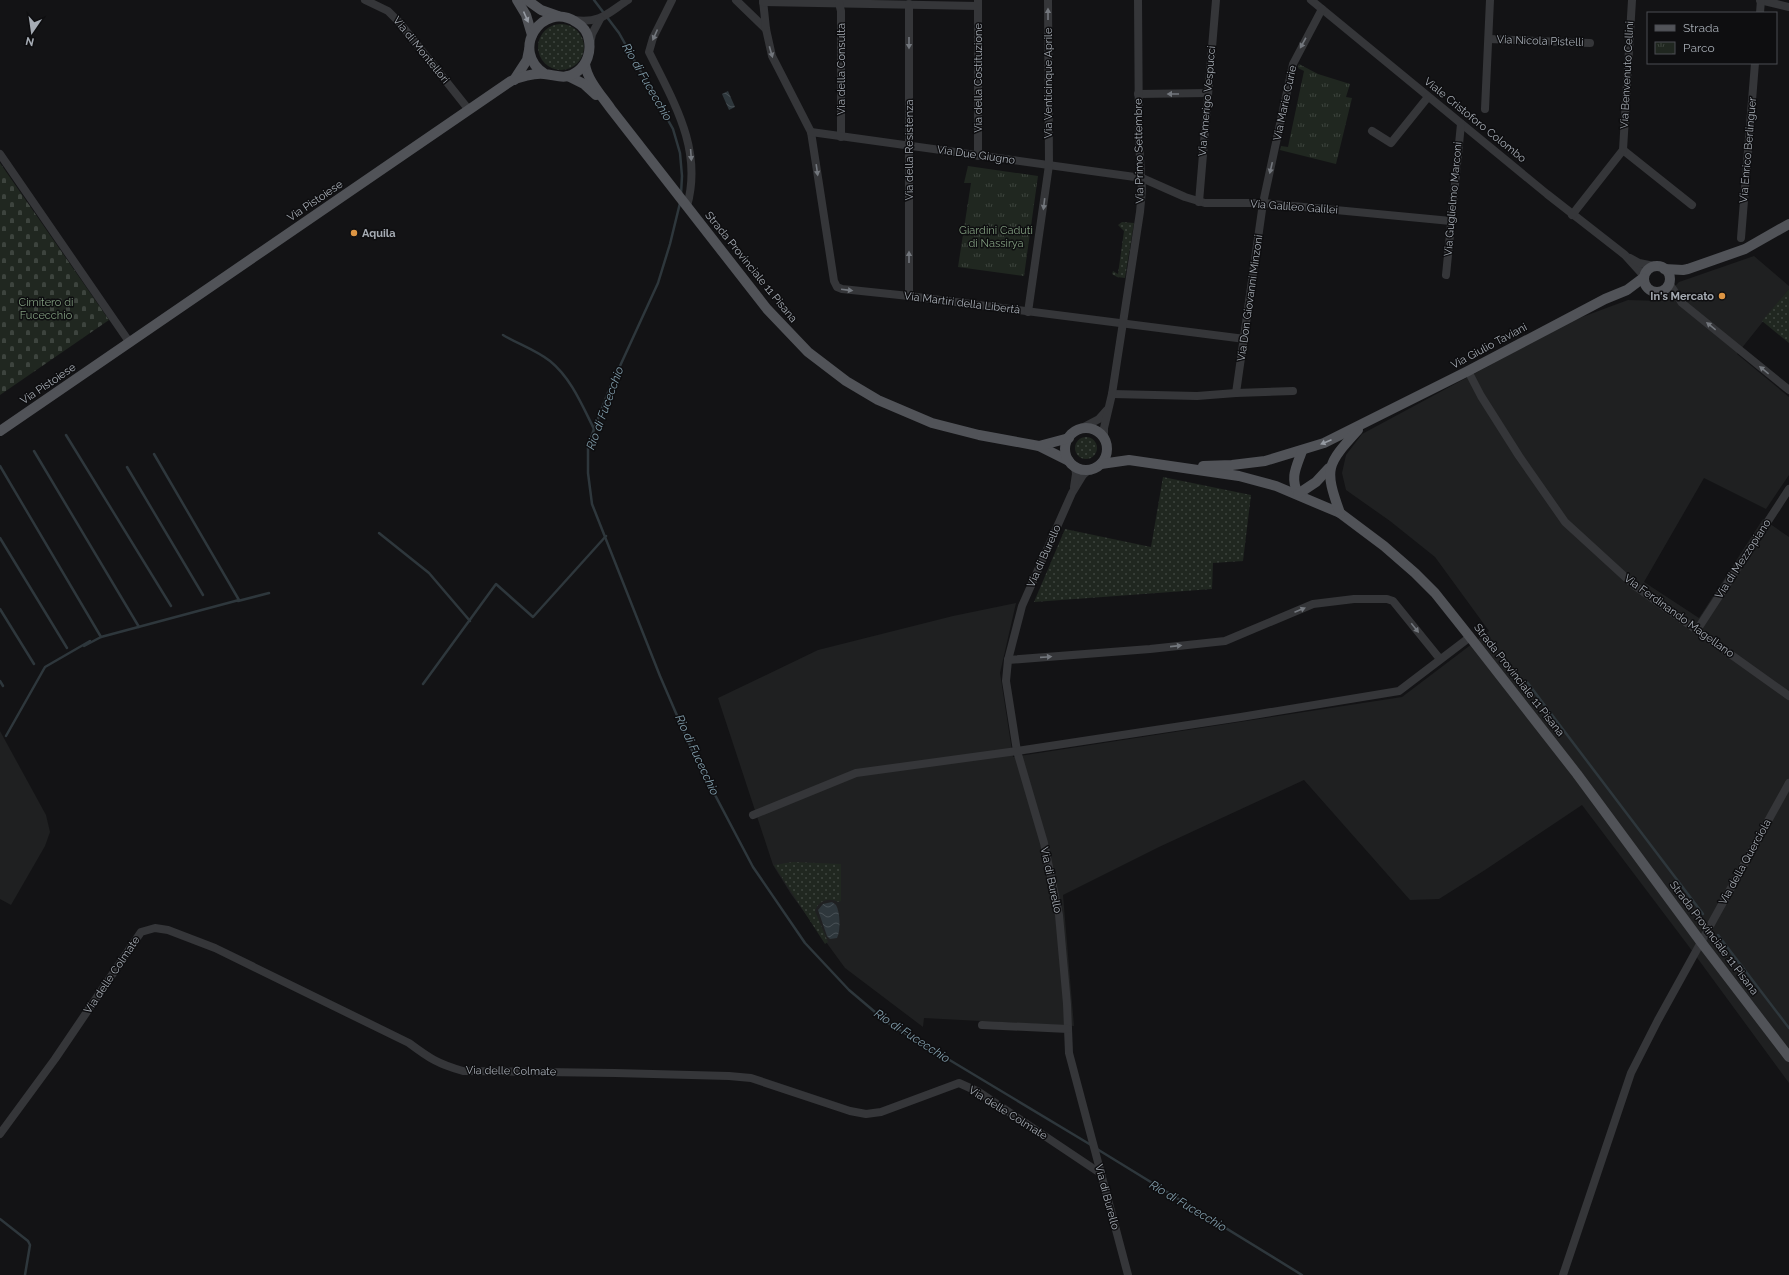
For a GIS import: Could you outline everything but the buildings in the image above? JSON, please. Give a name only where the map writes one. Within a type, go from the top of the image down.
[{"type":"main road","points":[[518,0],[526,15],[532,34]]},
{"type":"main road","points":[[527,0],[541,10],[567,18],[585,30],[590,47],[585,64],[577,72],[568,76],[556,77],[545,74],[534,63],[529,48],[532,34],[544,21],[553,18],[567,18]]},
{"type":"main road","name":"Via Pistoiese","points":[[514,80],[527,60],[529,48]]},
{"type":"main road","name":"Strada Provinciale 11 Pisana","points":[[585,64],[586,70],[611,109],[767,309],[786,331],[808,352],[846,381],[878,400],[932,423],[971,434],[1039,446],[1082,469],[1090,470],[1101,464],[1129,460],[1239,476],[1276,486],[1340,513],[1384,546],[1435,593],[1470,637],[1577,774],[1701,942],[1789,1057]]},
{"type":"main road","name":"Via Pistoiese","points":[[0,431],[514,80],[537,74],[545,74]]},
{"type":"main road","name":"Strada Provinciale 11 Pisana","points":[[568,76],[584,84],[611,109]]},
{"type":"main road","points":[[1652,292],[1662,291],[1683,270],[1745,249],[1789,224]]},
{"type":"main road","points":[[1644,277],[1648,269],[1654,266]]},
{"type":"main road","name":"Viale Cristoforo Colombo","points":[[1654,266],[1664,268]]},
{"type":"main road","points":[[1664,268],[1683,270]]},
{"type":"main road","points":[[1664,268],[1668,273],[1670,282]]},
{"type":"main road","name":"Viale Cristoforo Colombo","points":[[1644,277],[1646,288],[1652,292]]},
{"type":"main road","name":"Via Giulio Taviani","points":[[1178,466],[1232,465],[1265,461],[1324,444],[1605,299],[1627,290],[1644,277]]},
{"type":"main road","name":"Via Giulio Taviani","points":[[1627,290],[1652,292]]},
{"type":"main road","name":"Via Giulio Taviani","points":[[1298,494],[1316,482],[1330,468],[1338,452],[1362,425]]},
{"type":"main road","name":"Strada Provinciale 11 Pisana","points":[[1039,446],[1068,438],[1078,430],[1091,429],[1098,433],[1111,450],[1129,460]]},
{"type":"main road","points":[[1068,438],[1066,450],[1072,464]]},
{"type":"main road","points":[[1101,464],[1106,454],[1105,441]]},
{"type":"main road","points":[[1298,494],[1293,485],[1293,474],[1302,451]]},
{"type":"main road","points":[[1330,468],[1331,490],[1340,513]]},
{"type":"street","name":"Via di Montellori","points":[[365,0],[388,11],[399,22],[469,110]]},
{"type":"street","points":[[567,18],[592,22],[600,19],[628,0]]},
{"type":"street","points":[[672,0],[653,38],[649,52],[686,132],[690,149],[692,182],[689,209]]},
{"type":"street","points":[[736,0],[766,29]]},
{"type":"street","name":"Via Venticinque Aprile","points":[[1028,312],[1049,165],[1048,0]]},
{"type":"street","name":"Via Primo Settembre","points":[[1122,324],[1140,219],[1142,178],[1138,142],[1138,0]]},
{"type":"street","name":"Via Amerigo Vespucci","points":[[1199,202],[1216,0]]},
{"type":"street","name":"Viale Cristoforo Colombo","points":[[1311,0],[1572,214],[1625,255],[1639,263],[1654,266]]},
{"type":"street","points":[[1486,110],[1490,0]]},
{"type":"street","name":"Via Benvenuto Cellini","points":[[1622,150],[1632,0]]},
{"type":"street","points":[[1760,12],[1761,0],[1789,6]]},
{"type":"street","points":[[811,132],[772,56],[766,29],[763,1],[909,4],[978,3]]},
{"type":"street","name":"Via della Consulta","points":[[838,3],[841,11],[841,137]]},
{"type":"street","name":"Via della Costituzione","points":[[978,3],[978,156]]},
{"type":"street","name":"Via della Resistenza","points":[[909,4],[909,296]]},
{"type":"street","name":"Via Marie Curie","points":[[1262,203],[1293,64],[1322,9]]},
{"type":"street","points":[[590,47],[592,34],[600,19]]},
{"type":"street","name":"Via Nicola Pistelli","points":[[1489,39],[1590,44]]},
{"type":"street","name":"Via Enrico Berlinguer","points":[[1741,238],[1755,64]]},
{"type":"street","points":[[1138,94],[1208,94]]},
{"type":"street","points":[[1372,131],[1391,143],[1428,97]]},
{"type":"street","name":"Via Guglielmo Marconi","points":[[1446,275],[1461,124]]},
{"type":"street","name":"Via Due Giugno","points":[[811,132],[1142,178]]},
{"type":"street","name":"Via Martiri della Libertà","points":[[811,132],[836,286],[842,289],[909,296],[1245,339]]},
{"type":"street","points":[[1572,214],[1622,150],[1692,205]]},
{"type":"street","points":[[0,154],[130,343]]},
{"type":"street","name":"Via Galileo Galilei","points":[[1142,178],[1185,198],[1199,202],[1262,203],[1451,221]]},
{"type":"street","name":"Via Don Giovanni Minzoni","points":[[1236,393],[1245,339],[1262,203]]},
{"type":"street","name":"Viale Cristoforo Colombo","points":[[1625,255],[1644,277]]},
{"type":"street","points":[[1670,282],[1682,303],[1789,390]]},
{"type":"street","points":[[1105,441],[1107,409],[1112,394],[1122,324]]},
{"type":"street","name":"Via Ferdinando Magellano","points":[[1468,371],[1481,396],[1519,456],[1565,522],[1635,586],[1789,696]]},
{"type":"street","points":[[1112,394],[1197,396],[1293,391]]},
{"type":"street","points":[[1078,430],[1100,419],[1107,409]]},
{"type":"street","name":"Via di Burello","points":[[1072,464],[1076,474],[1072,493]]},
{"type":"street","name":"Via di Burello","points":[[1090,470],[1083,475],[1072,493],[1022,606],[1008,660],[1006,681],[1017,751],[1052,877],[1060,923],[1069,1053],[1128,1275]]},
{"type":"street","name":"Via di Mezzopiano","points":[[1697,630],[1789,489]]},
{"type":"street","points":[[1008,660],[1150,649],[1225,641],[1313,604],[1354,599],[1387,599],[1393,602],[1440,659]]},
{"type":"street","points":[[753,815],[856,773],[1017,751],[1241,717],[1398,691],[1470,637]]},
{"type":"street","name":"Via della Querciola","points":[[1563,1275],[1631,1073],[1658,1020],[1789,783]]},
{"type":"street","name":"Via delle Colmate","points":[[0,1134],[55,1058],[141,932],[155,928],[168,930],[222,952],[409,1042],[430,1059],[448,1067],[463,1071],[615,1072],[751,1078],[850,1111],[866,1114],[881,1112],[959,1083],[979,1092],[1100,1173]]},
{"type":"street","points":[[982,1025],[1068,1029]]},
{"type":"shaded area","points":[[1754,256],[1789,286],[1789,289],[1737,354],[1789,397],[1789,475],[1766,509],[1704,478],[1644,582],[1699,618],[1763,519],[1789,537],[1789,1083],[1687,944],[1582,805],[1439,899],[1410,900],[1304,780],[1159,847],[1063,895],[1074,1026],[924,1018],[923,1027],[845,968],[791,894],[773,865],[718,698],[818,650],[953,616],[1016,603],[1000,673],[1013,757],[1402,697],[1489,631],[1435,557],[1390,521],[1346,490],[1342,473],[1346,455],[1362,434],[1574,320],[1628,300],[1661,301],[1679,282]]},
{"type":"shaded area","points":[[0,731],[46,815],[50,832],[45,846],[11,905],[0,899]]},
{"type":"green space","points":[[556,24],[566,24],[574,28],[580,34],[584,42],[584,52],[580,60],[574,66],[566,70],[556,70],[548,66],[542,60],[538,52],[538,42],[542,34],[548,28]]},
{"type":"green space","points":[[1299,64],[1318,74],[1350,84],[1346,97],[1352,98],[1336,164],[1280,150],[1281,146],[1288,147],[1304,71],[1298,68]]},
{"type":"green space","name":"Cimitero di Fucecchio","points":[[0,163],[109,320],[0,395]]},
{"type":"green space","name":"Giardini Caduti di Nassirya","points":[[968,166],[1038,176],[1024,276],[958,267],[971,183],[964,183]]},
{"type":"green space","points":[[1122,222],[1134,223],[1125,278],[1117,277],[1112,274],[1113,271],[1118,274],[1124,231],[1118,225]]},
{"type":"green space","points":[[1789,289],[1789,343],[1762,321]]},
{"type":"green space","points":[[1082,437],[1090,437],[1097,444],[1097,452],[1090,459],[1082,459],[1075,452],[1075,444]]},
{"type":"green space","points":[[1163,477],[1251,495],[1243,561],[1213,563],[1212,589],[1034,602],[1065,529],[1151,547]]},
{"type":"green space","points":[[793,862],[841,864],[841,901],[838,902],[828,900],[821,902],[815,911],[828,942],[825,944],[774,865]]},
{"type":"water","points":[[728,91],[735,107],[729,110],[722,94]]},
{"type":"water","points":[[832,902],[837,908],[839,926],[837,938],[830,939],[827,936],[818,910],[823,904]]},
{"type":"waterway","name":"Rio di Fucecchio","points":[[594,0],[619,33],[673,129],[680,153],[682,176],[681,194]]},
{"type":"waterway","name":"Rio di Fucecchio","points":[[680,203],[670,244],[658,283],[609,390],[594,429],[588,447],[588,473],[592,504],[660,676],[694,755],[753,867],[805,943],[849,990],[888,1023],[1091,1145]]},
{"type":"waterway","points":[[503,335],[550,361],[564,375],[575,392],[594,429]]},
{"type":"waterway","points":[[66,435],[171,606]]},
{"type":"waterway","points":[[34,451],[139,627]]},
{"type":"waterway","points":[[84,646],[101,637],[239,600],[154,454]]},
{"type":"waterway","points":[[0,466],[101,637]]},
{"type":"waterway","points":[[127,467],[203,595]]},
{"type":"waterway","points":[[379,533],[429,573],[470,621]]},
{"type":"waterway","points":[[423,684],[496,584],[533,617],[606,536]]},
{"type":"waterway","points":[[0,538],[67,648]]},
{"type":"waterway","points":[[238,601],[269,593]]},
{"type":"waterway","points":[[0,609],[34,664]]},
{"type":"waterway","points":[[6,736],[45,667],[90,641]]},
{"type":"waterway","points":[[0,681],[3,686]]},
{"type":"waterway","points":[[1527,682],[1703,914]]},
{"type":"waterway","points":[[1718,935],[1789,1028]]},
{"type":"waterway","name":"Rio di Fucecchio","points":[[1097,1149],[1302,1275]]},
{"type":"waterway","points":[[0,1219],[28,1241],[30,1245],[25,1275]]},
{"type":"place","name":"Aquila","points":[[354,233]]},
{"type":"place","name":"In's Mercato","points":[[1722,296]]}]
